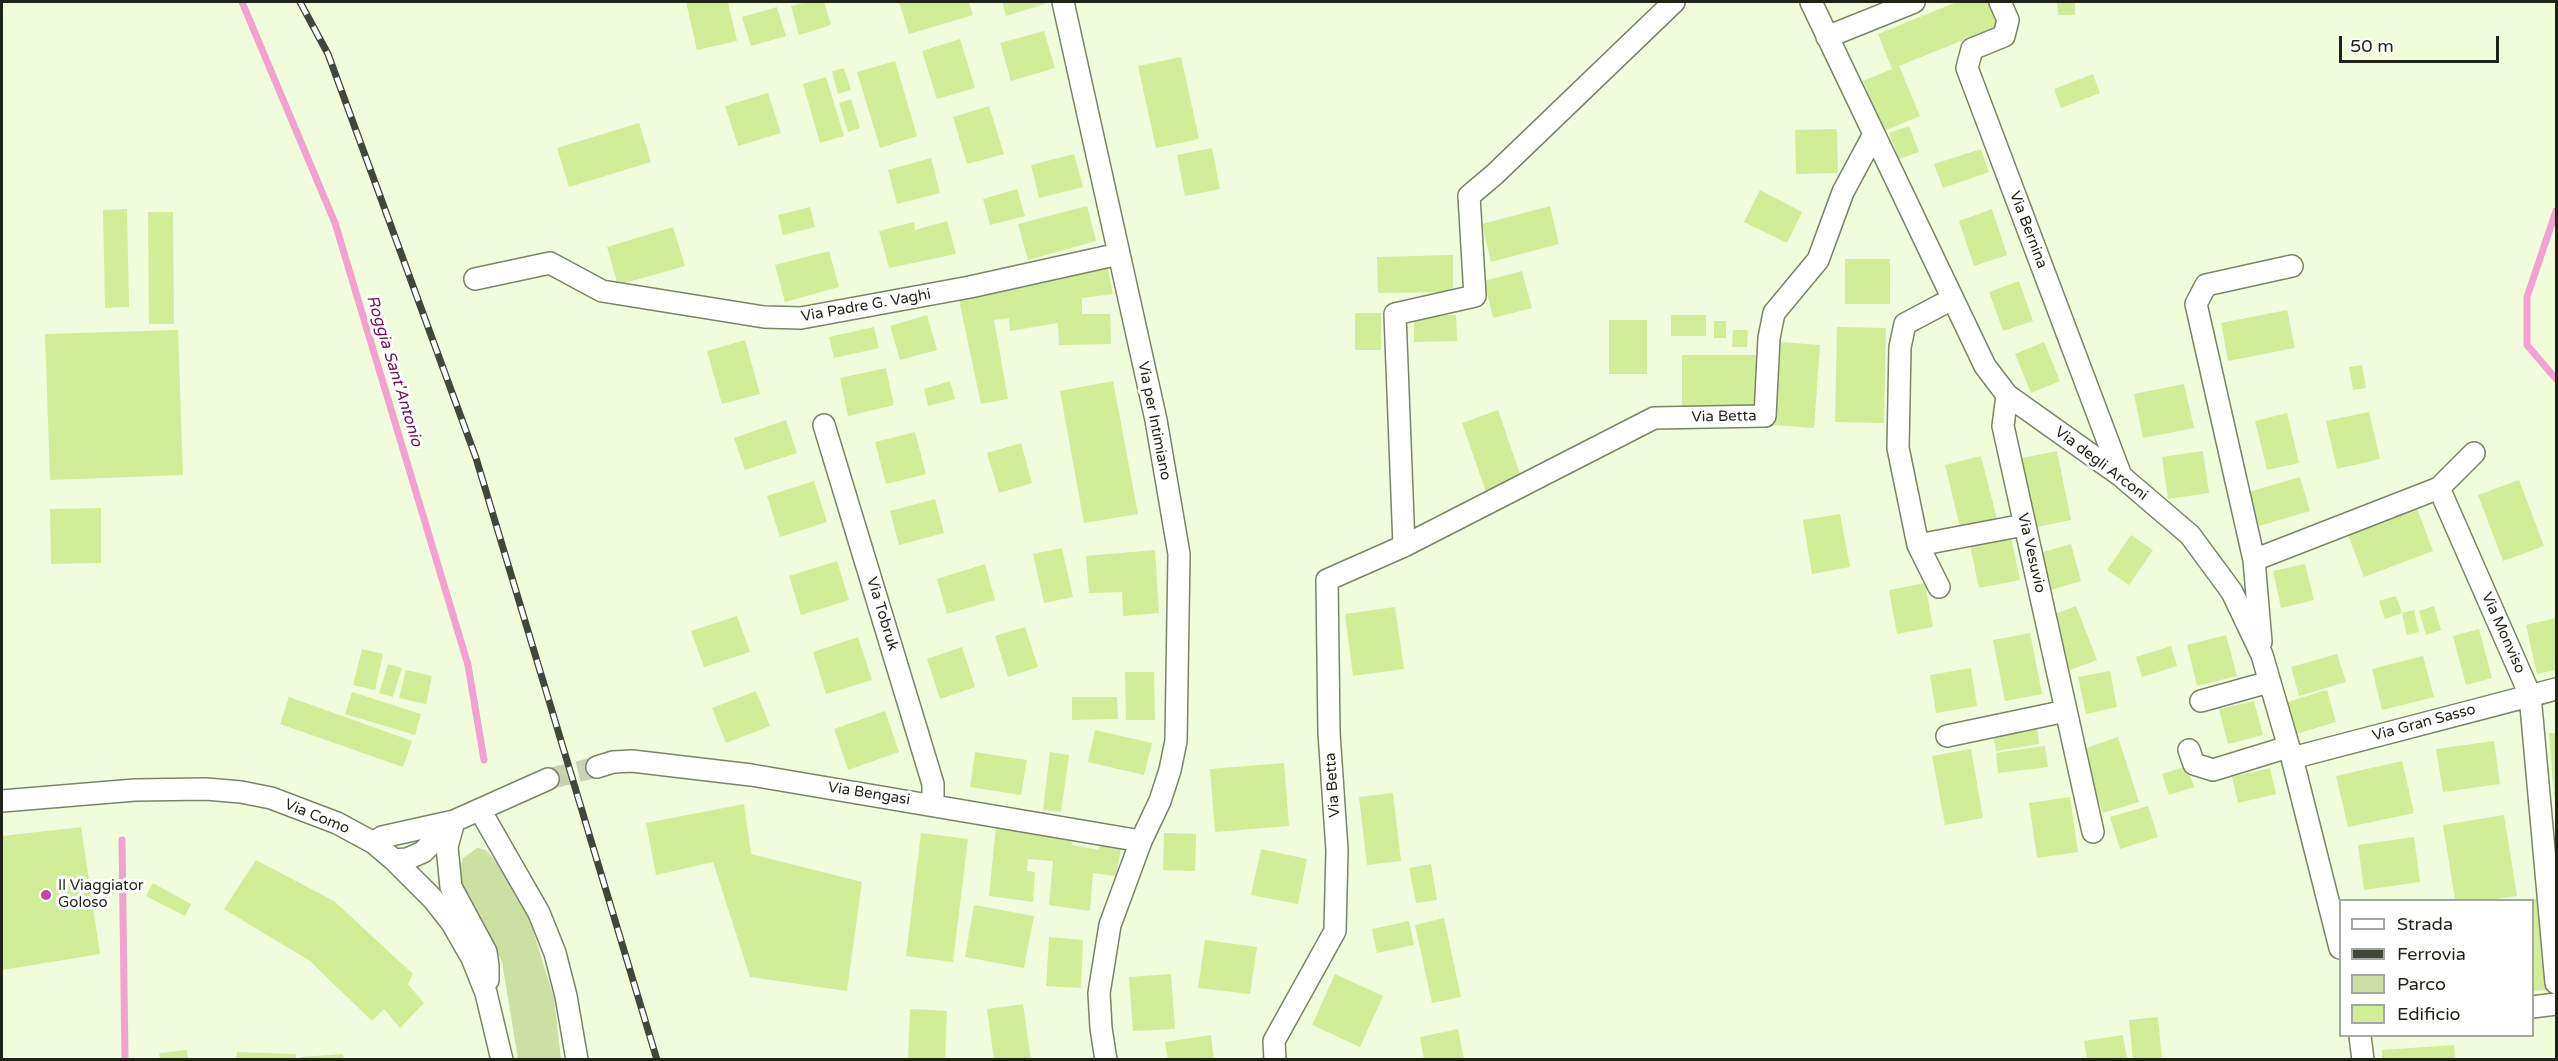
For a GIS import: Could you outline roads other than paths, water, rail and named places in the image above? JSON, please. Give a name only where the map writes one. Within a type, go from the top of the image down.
[{"type":"street","name":"Via per Intimiano","points":[[1063,2],[1156,420],[1179,554],[1176,741],[1160,801],[1141,841],[1110,925],[1100,980],[1101,1028],[1106,1059]]},
{"type":"street","points":[[1404,546],[1395,314],[1475,296],[1468,195],[1496,174],[1674,2]]},
{"type":"street","name":"Via degli Arconi","points":[[1811,2],[1873,136],[1985,366],[2007,395],[2121,476],[2190,535],[2232,592],[2262,655],[2290,753],[2339,944]]},
{"type":"street","points":[[1827,37],[1914,2]]},
{"type":"street","name":"Via Bernina","points":[[2000,2],[2008,20],[2004,36],[1972,49],[1966,68],[2121,476]]},
{"type":"street","name":"Via Betta","points":[[1275,1059],[1274,1041],[1335,931],[1337,850],[1329,733],[1327,580],[1404,546],[1654,418],[1765,417],[1769,338],[1774,313],[1818,261],[1843,192],[1873,136]]},
{"type":"street","name":"Via Padre G. Vaghi","points":[[475,279],[550,263],[602,291],[764,317],[801,318],[970,287],[1119,254]]},
{"type":"street","points":[[2262,655],[2254,560],[2196,304],[2206,285],[2292,266]]},
{"type":"street","points":[[1939,587],[1918,545],[1898,448],[1900,347],[1905,324],[1952,299]]},
{"type":"street","name":"Via Vesuvio","points":[[2007,395],[2002,426],[2093,832]]},
{"type":"street","name":"Via Tobruk","points":[[824,425],[933,784],[933,804]]},
{"type":"street","points":[[2254,560],[2439,488],[2474,453]]},
{"type":"street","name":"Via Monviso","points":[[2439,488],[2530,695],[2556,983]]},
{"type":"street","points":[[1918,545],[2024,525]]},
{"type":"street","points":[[2202,701],[2270,682]]},
{"type":"street","name":"Via Gran Sasso","points":[[2190,750],[2194,764],[2213,770],[2556,689]]},
{"type":"street","points":[[1947,736],[2066,711]]},
{"type":"street","name":"Via Bengasi","points":[[597,767],[613,762],[632,761],[751,775],[1141,841]]},
{"type":"street","points":[[374,843],[382,837],[468,814],[548,779]]},
{"type":"street","name":"Via Como","points":[[2,801],[173,789],[241,792],[302,809],[337,823],[374,843],[394,860],[433,899],[452,923],[472,958],[486,993],[502,1059]]},
{"type":"street","points":[[394,860],[407,859],[423,852],[468,814]]},
{"type":"street","points":[[468,814],[447,847],[451,887],[486,952],[488,976],[486,993]]},
{"type":"street","points":[[468,814],[517,886],[540,933],[558,1001],[566,1059]]},
{"type":"street","points":[[468,814],[539,913],[555,953],[566,996],[577,1059]]},
{"type":"street","points":[[2534,1007],[2556,1004]]},
{"type":"street","points":[[2360,1037],[2363,1059]]},
{"type":"waterway","name":"Roggia Sant'Antonio","points":[[242,2],[335,223],[468,665],[484,760]]},
{"type":"waterway","points":[[2556,211],[2527,297],[2527,345],[2556,379]]},
{"type":"waterway","name":"Roggia Sant'Antonio","points":[[122,840],[125,1060]]},
{"type":"tunnel","points":[[548,779],[597,767]]},
{"type":"railway","points":[[300,2],[328,54],[476,458],[657,1060]]},
{"type":"place","name":"Il Viaggiator Goloso","points":[[46,895]]}]
